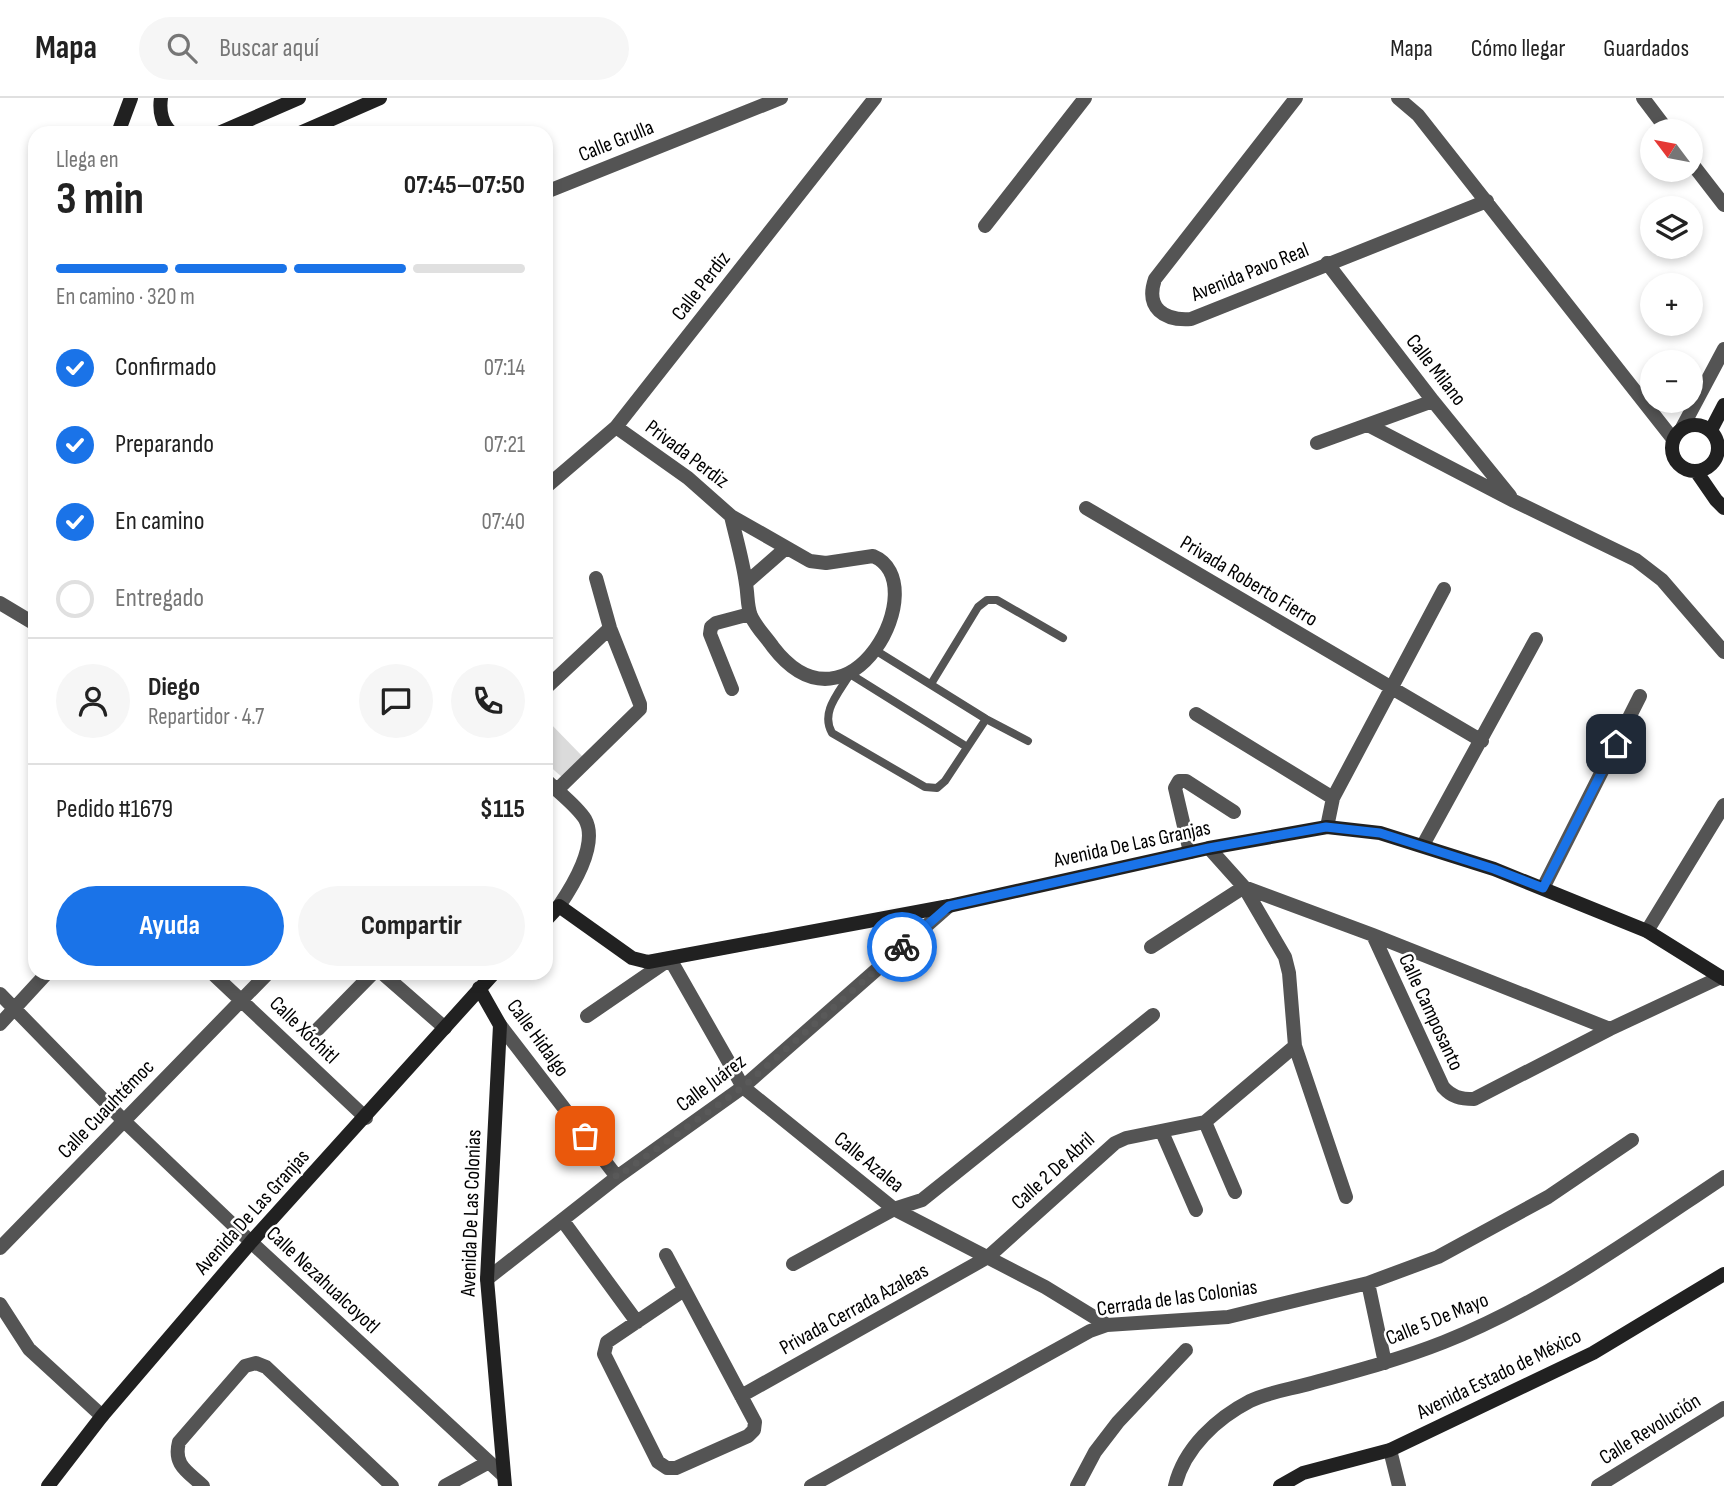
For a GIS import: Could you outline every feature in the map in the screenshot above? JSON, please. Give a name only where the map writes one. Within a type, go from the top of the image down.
[{"type":"street","points":[[121,126],[131,98]]},
{"type":"street","points":[[161,98],[162,118],[166,126]]},
{"type":"street","points":[[235,126],[299,98]]},
{"type":"street","points":[[324,126],[380,98]]},
{"type":"street","name":"Calle Grulla","points":[[553,189],[781,98]]},
{"type":"street","name":"Calle Perdiz","points":[[553,481],[616,427],[875,98]]},
{"type":"street","points":[[985,226],[1085,98]]},
{"type":"street","name":"Avenida Pavo Real","points":[[1296,98],[1161,269],[1150,292],[1154,306],[1165,315],[1179,320],[1191,319],[1487,201]]},
{"type":"street","points":[[1398,98],[1418,115],[1677,433]]},
{"type":"street","points":[[1643,98],[1659,119]]},
{"type":"street","points":[[1703,178],[1724,205]]},
{"type":"street","name":"Calle Milano","points":[[1327,263],[1514,501]]},
{"type":"street","points":[[1677,433],[1697,424],[1711,430],[1716,437],[1721,460],[1706,469],[1696,471],[1679,465],[1671,448],[1677,433],[1724,349]]},
{"type":"street","points":[[1317,443],[1433,401]]},
{"type":"street","points":[[1711,430],[1724,405]]},
{"type":"street","name":"Calle Milano","points":[[1368,425],[1514,501],[1636,560],[1652,571],[1724,652]]},
{"type":"street","name":"Privada Perdiz","points":[[616,427],[688,478],[731,516],[810,561],[826,563],[873,556],[887,565],[895,586],[886,634],[875,650],[850,674],[831,679],[813,678],[797,671],[784,660],[750,614],[731,516]]},
{"type":"street","points":[[1696,471],[1724,508]]},
{"type":"street","name":"Privada Roberto Fierro","points":[[1086,508],[1391,690],[1482,741]]},
{"type":"street","points":[[746,583],[786,548]]},
{"type":"street","points":[[553,783],[640,709],[610,628],[596,578]]},
{"type":"street","points":[[1326,827],[1333,798],[1444,589]]},
{"type":"street","points":[[0,604],[28,620]]},
{"type":"street","points":[[732,689],[710,634],[711,627],[750,614]]},
{"type":"street","points":[[553,681],[610,628]]},
{"type":"street","points":[[1423,845],[1536,639]]},
{"type":"street","points":[[1543,888],[1640,696]]},
{"type":"street","points":[[1196,714],[1333,798]]},
{"type":"street","points":[[1190,852],[1175,788],[1179,781],[1186,781],[1234,812]]},
{"type":"street","points":[[553,787],[584,818],[588,826],[588,837],[578,874],[553,912]]},
{"type":"street","points":[[1647,931],[1724,805]]},
{"type":"street","name":"Avenida De Las Granjas","points":[[559,906],[632,958],[649,962],[949,906],[1209,848],[1326,827],[1380,833],[1423,845],[1543,888],[1647,931],[1722,978]]},
{"type":"street","points":[[1209,848],[1244,887],[1285,957],[1289,973],[1295,1046],[1346,1197]]},
{"type":"street","points":[[1151,947],[1244,887]]},
{"type":"street","name":"Calle Camposanto","points":[[1244,887],[1610,1029]]},
{"type":"street","name":"Calle Juárez","points":[[487,1279],[617,1177],[743,1087],[949,906]]},
{"type":"street","name":"Calle Camposanto","points":[[1373,935],[1443,1087],[1451,1095],[1462,1099],[1474,1099],[1610,1029],[1722,978]]},
{"type":"street","points":[[587,1016],[670,959]]},
{"type":"street","name":"Calle Azalea","points":[[670,959],[743,1087],[894,1209],[1045,1287],[1107,1325]]},
{"type":"street","points":[[0,1024],[41,980]]},
{"type":"street","name":"Calle Xóchitl","points":[[220,980],[366,1118]]},
{"type":"street","name":"Calle Cuauhtémoc","points":[[0,1248],[261,980]]},
{"type":"street","points":[[318,1030],[366,980]]},
{"type":"street","points":[[390,980],[445,1028]]},
{"type":"street","name":"Avenida De Las Granjas","points":[[48,1486],[102,1416],[251,1242],[366,1118],[487,980]]},
{"type":"street","name":"Calle Hidalgo","points":[[479,988],[499,1025],[617,1177]]},
{"type":"street","name":"Calle Nezahualcoyotl","points":[[0,994],[123,1120],[489,1462],[504,1480]]},
{"type":"street","points":[[793,1264],[894,1209],[922,1200],[1153,1015]]},
{"type":"street","name":"Avenida De Las Colonias","points":[[499,1025],[487,1279],[504,1480]]},
{"type":"street","name":"Calle 2 De Abril","points":[[988,1258],[1115,1143],[1126,1138],[1205,1122],[1295,1046]]},
{"type":"street","points":[[1205,1122],[1235,1192]]},
{"type":"street","points":[[1162,1132],[1196,1210]]},
{"type":"street","name":"Cerrada de las Colonias","points":[[811,1486],[1078,1337],[1107,1325],[1228,1317],[1367,1283],[1438,1257],[1548,1197],[1632,1140]]},
{"type":"street","name":"Calle 5 De Mayo","points":[[1175,1486],[1188,1454],[1196,1445],[1220,1419],[1253,1399],[1385,1363],[1446,1341],[1559,1286],[1724,1177]]},
{"type":"street","points":[[563,1222],[638,1322]]},
{"type":"street","points":[[666,1255],[755,1422],[754,1430],[748,1436],[676,1468],[667,1468],[658,1462],[604,1354],[607,1342],[684,1290]]},
{"type":"street","name":"Privada Cerrada Azaleas","points":[[741,1396],[988,1258]]},
{"type":"street","name":"Avenida Estado de México","points":[[1280,1486],[1303,1473],[1390,1450],[1592,1353],[1724,1274]]},
{"type":"street","points":[[1367,1283],[1385,1363]]},
{"type":"street","points":[[0,1304],[29,1349],[102,1416]]},
{"type":"street","points":[[1077,1486],[1095,1452],[1118,1422],[1186,1350]]},
{"type":"street","points":[[203,1486],[180,1464],[176,1454],[180,1442],[245,1366],[256,1363],[266,1367],[392,1486]]},
{"type":"street","name":"Calle Revolución","points":[[1598,1486],[1724,1408]]},
{"type":"street","points":[[1390,1450],[1399,1486]]},
{"type":"street","points":[[445,1486],[489,1462]]},
{"type":"lane","points":[[931,684],[978,607],[987,600],[997,600],[1063,638]]},
{"type":"lane","points":[[875,650],[986,719],[1028,741]]},
{"type":"lane","points":[[967,747],[850,674],[827,714],[826,724],[832,733],[925,787],[937,788],[945,781],[986,719]]},
{"type":"shaded area","points":[[553,726],[584,758],[563,778],[553,769]]},
{"type":"way so far","points":[[585,1136],[617,1177],[743,1087],[902,947]]},
{"type":"route","points":[[902,947],[949,906],[1209,848],[1326,827],[1380,833],[1423,845],[1543,888],[1616,744]]}]
